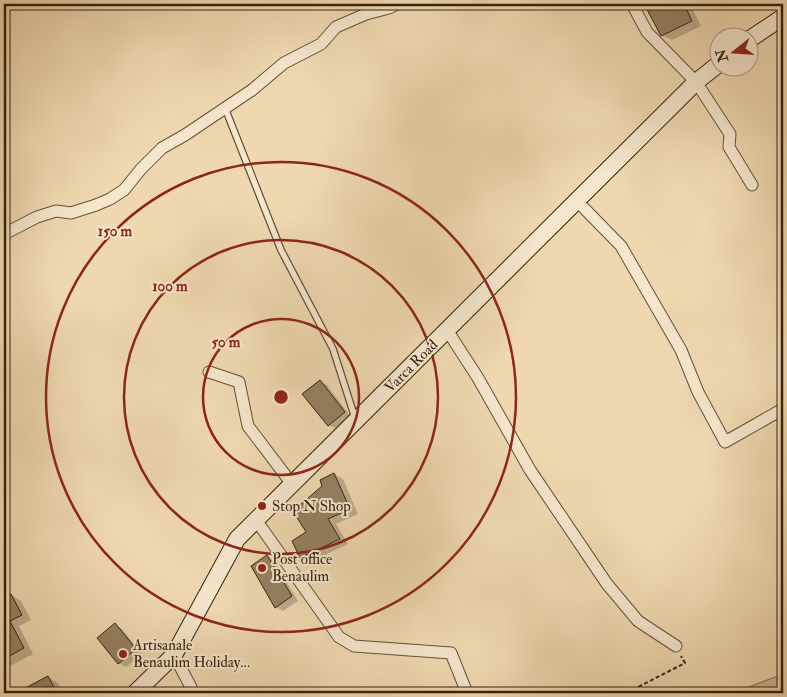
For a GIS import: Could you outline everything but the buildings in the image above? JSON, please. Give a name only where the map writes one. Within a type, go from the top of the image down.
[{"type":"main road","points":[[760,32],[783,17]]},
{"type":"main road","name":"Varca Road","points":[[135,693],[174,655],[237,538],[696,82],[710,71]]},
{"type":"street","points":[[4,234],[37,217],[56,211],[71,213],[110,199],[124,190],[162,148],[185,135],[252,90],[284,63],[321,44],[336,27],[366,14],[397,4]]},
{"type":"street","points":[[632,4],[647,32],[696,82],[730,134],[729,147],[752,185]]},
{"type":"street","points":[[577,201],[621,246],[681,350],[698,392],[725,442],[783,409]]},
{"type":"street","points":[[447,330],[478,378],[530,470],[607,584],[638,622],[676,646]]},
{"type":"street","points":[[209,372],[239,382],[248,426],[292,484]]},
{"type":"street","points":[[256,520],[339,637],[354,646],[451,653],[467,693]]},
{"type":"street","points":[[174,655],[194,693]]},
{"type":"lane","points":[[225,108],[281,250],[333,350],[356,420]]},
{"type":"path","points":[[639,693],[638,687],[685,663],[676,646]]},
{"type":"path","points":[[778,693],[783,691]]},
{"type":"shaded area","points":[[783,674],[783,693],[733,693]]},
{"type":"place","name":"Stop N Shop","points":[[262,506]]},
{"type":"place","name":"Post office Benaulim","points":[[262,568]]},
{"type":"place","name":"Artisanale Benaulim Holiday…","points":[[123,654]]}]
